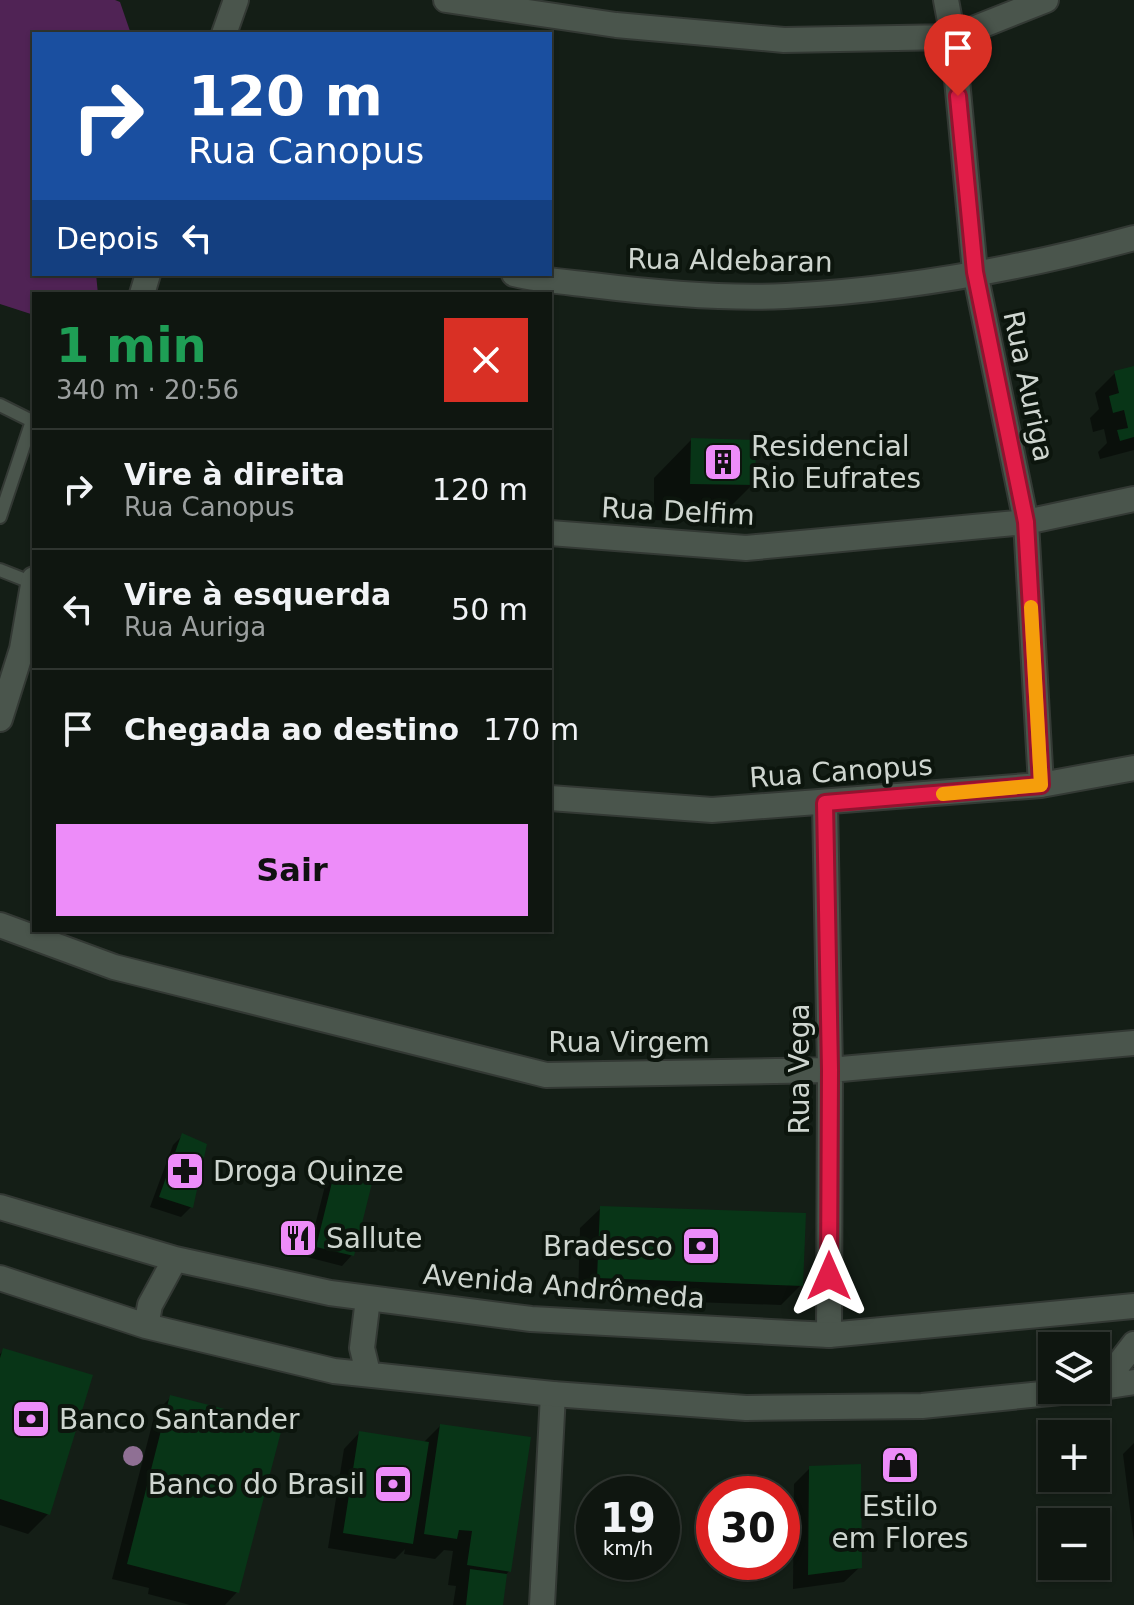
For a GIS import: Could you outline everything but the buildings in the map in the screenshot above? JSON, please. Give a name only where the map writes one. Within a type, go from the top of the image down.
[{"type":"street","points":[[225,32],[236,0]]},
{"type":"street","points":[[446,0],[616,25],[784,40],[953,37],[1046,0]]},
{"type":"street","name":"Rua Auriga","points":[[946,0],[953,37],[975,272],[1026,522],[1041,785]]},
{"type":"street","name":"Rua Aldebaran","points":[[529,276],[655,293],[783,296],[858,290],[975,272],[1066,256],[1134,238]]},
{"type":"street","name":"Rua Delfim","points":[[552,533],[746,548],[1026,522],[1134,499]]},
{"type":"street","points":[[1,713],[27,652],[32,601]]},
{"type":"street","name":"Rua Canopus","points":[[552,798],[712,810],[1041,785],[1134,768]]},
{"type":"street","name":"Rua Vega","points":[[825,803],[830,1070],[829,1335]]},
{"type":"street","name":"Rua Virgem","points":[[0,925],[114,967],[546,1075],[830,1070],[1134,1043]]},
{"type":"street","name":"Avenida Andrômeda","points":[[0,1207],[175,1259],[368,1299],[531,1319],[829,1335],[1134,1306]]},
{"type":"street","points":[[146,1326],[150,1305],[175,1259]]},
{"type":"street","points":[[0,1278],[146,1326],[334,1371],[553,1394],[746,1408],[922,1406],[1038,1394]]},
{"type":"street","points":[[368,1299],[362,1348],[368,1373]]},
{"type":"street","points":[[1134,1306],[1134,1316]]},
{"type":"street","points":[[1110,1370],[1134,1344]]},
{"type":"street","points":[[1110,1386],[1134,1382]]},
{"type":"street","points":[[542,1605],[553,1394]]},
{"type":"lane","points":[[0,405],[32,421]]},
{"type":"lane","points":[[0,517],[32,425]]},
{"type":"lane","points":[[0,570],[32,580]]},
{"type":"shaded area","points":[[0,0],[115,0],[120,2],[130,32],[32,32],[32,276],[96,276],[98,292],[32,292],[32,314],[0,304]]},
{"type":"slow traffic","points":[[943,794],[1041,785],[1031,607]]},
{"type":"place","name":"Residencial Rio Eufrates","points":[[723,462]]},
{"type":"place","name":"Droga Quinze","points":[[185,1171]]},
{"type":"place","name":"Sallute","points":[[298,1238]]},
{"type":"place","name":"Bradesco","points":[[701,1246]]},
{"type":"place","name":"Banco Santander","points":[[31,1419]]},
{"type":"place","name":"Estilo em Flores","points":[[900,1465]]},
{"type":"place","name":"Banco do Brasil","points":[[393,1484]]},
{"type":"route","points":[[829,1276],[830,1070],[825,803],[1041,785],[1026,522],[975,272],[958,96]]}]
